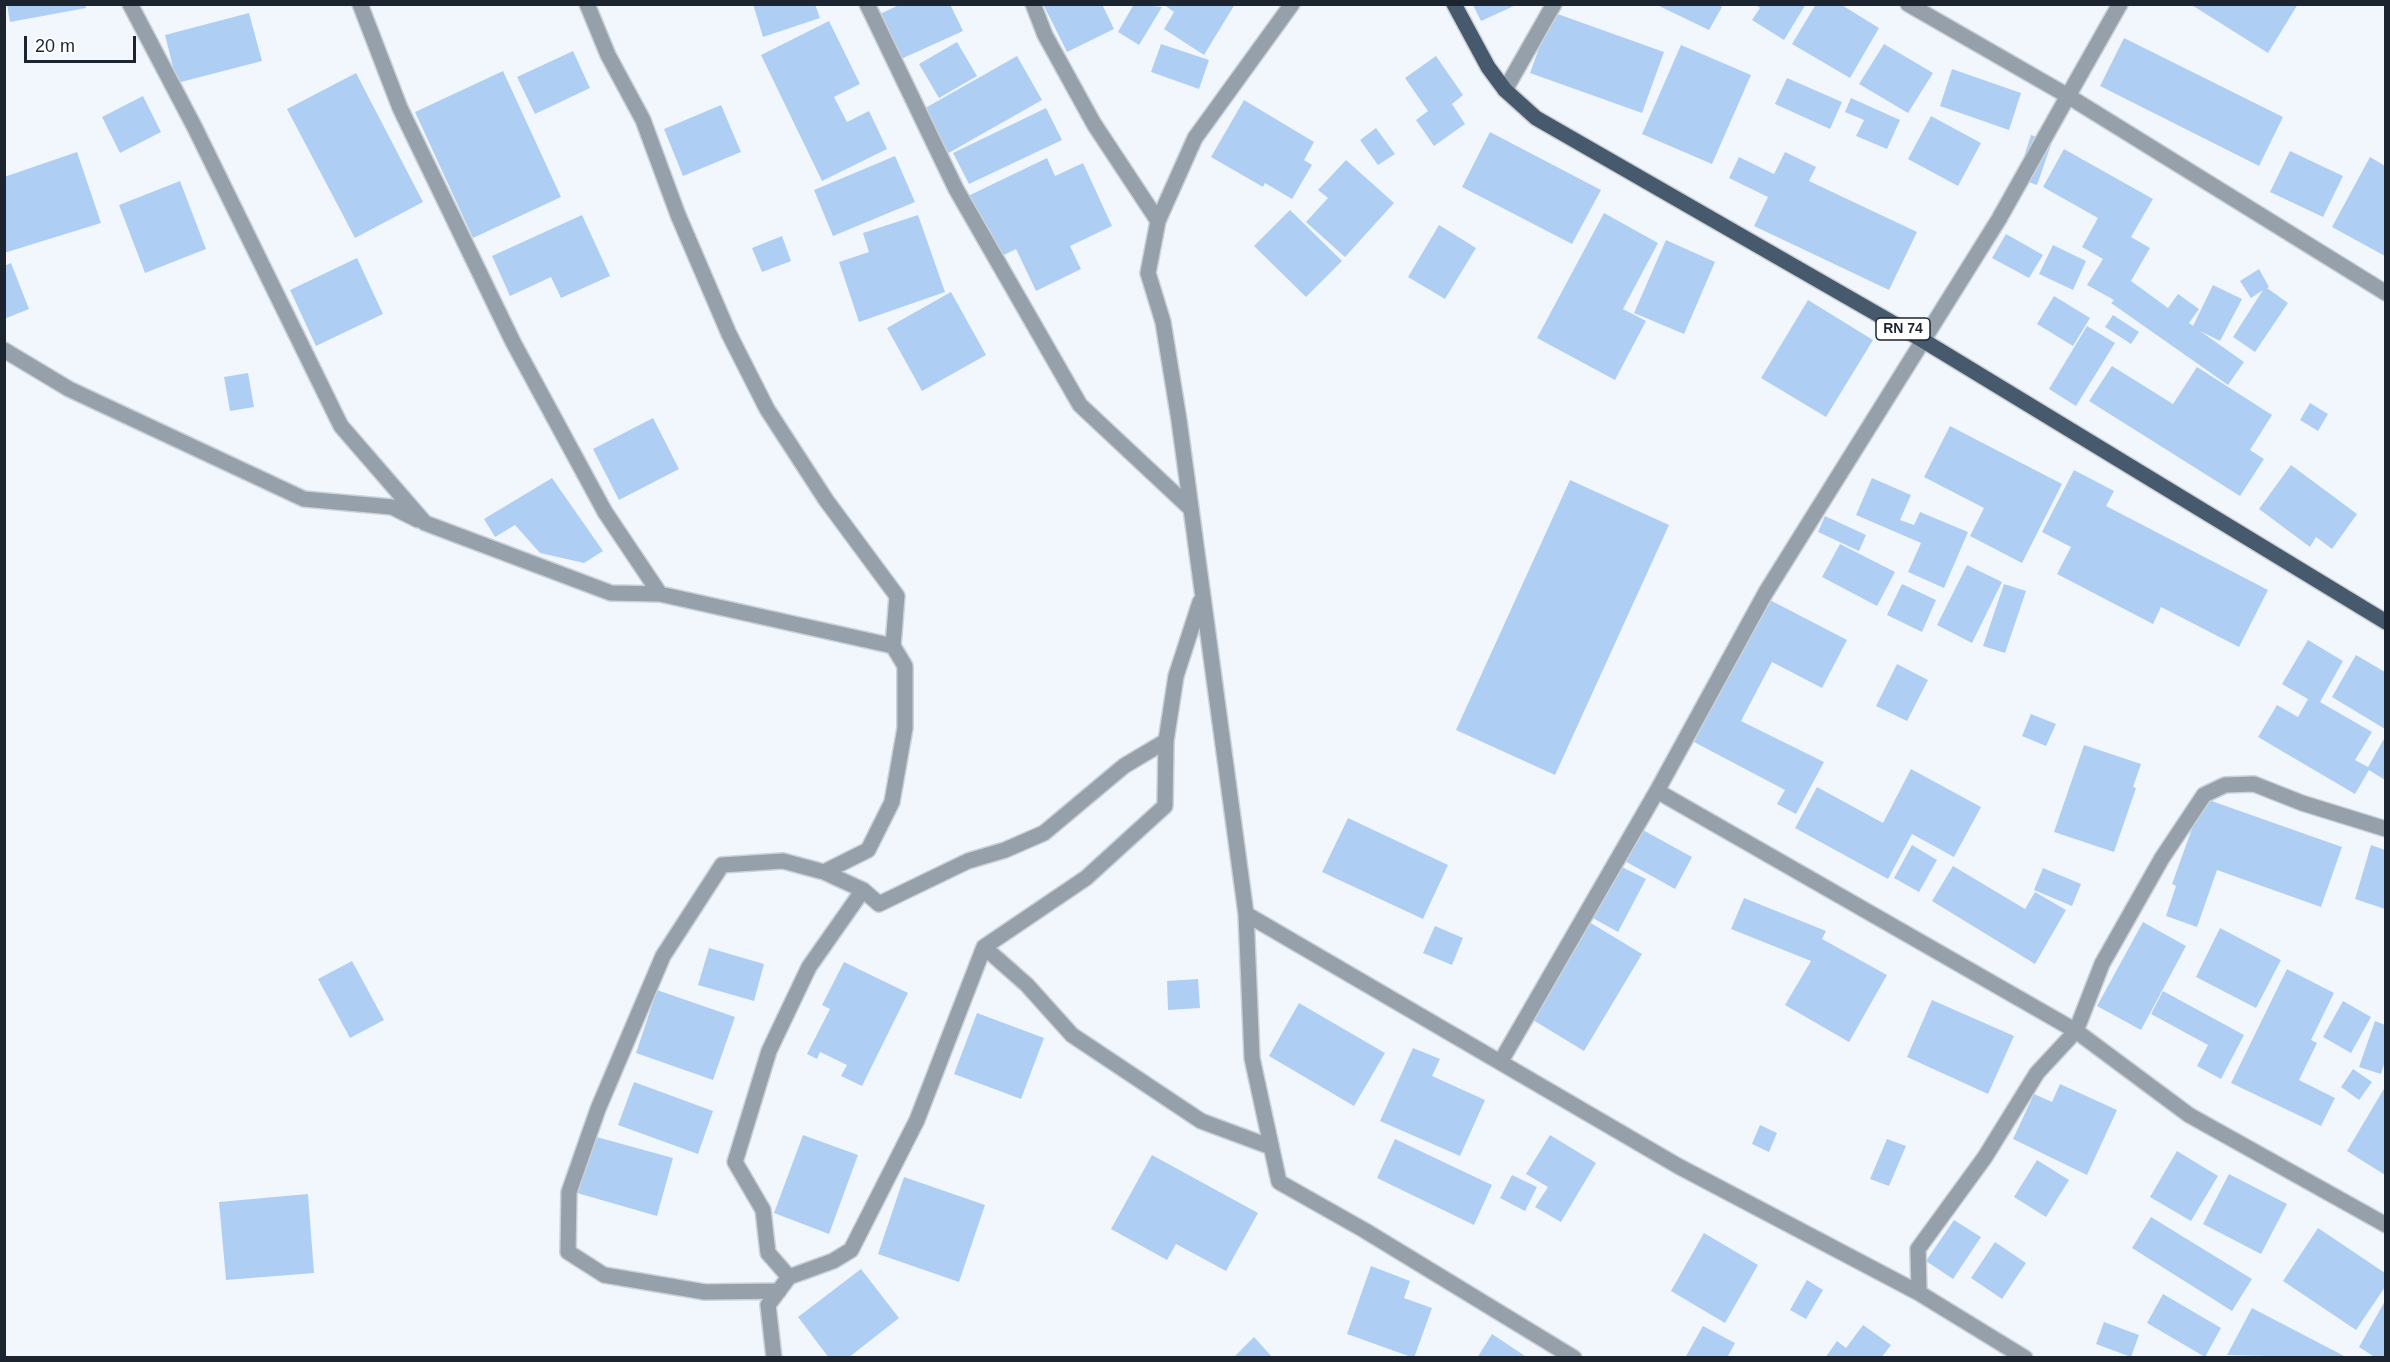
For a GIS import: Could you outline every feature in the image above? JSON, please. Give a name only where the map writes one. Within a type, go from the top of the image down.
[{"type":"main road","name":"RN 74","points":[[1454,4],[1470,37],[1505,90],[1536,118],[1924,341],[2385,622]]},
{"type":"street","points":[[130,4],[195,128],[341,426],[424,523]]},
{"type":"street","points":[[360,4],[400,108],[508,333],[605,512],[660,594]]},
{"type":"street","points":[[587,4],[608,55],[643,120],[678,215],[729,334],[767,409],[826,500],[897,596],[893,646],[904,666],[905,728],[892,802],[868,850],[824,872]]},
{"type":"street","points":[[867,4],[956,189],[1080,405],[1190,508]]},
{"type":"street","points":[[1033,4],[1046,35],[1094,124],[1158,221]]},
{"type":"street","points":[[1292,4],[1195,138],[1158,221],[1148,273],[1163,322],[1246,914],[1252,1058],[1279,1182],[1364,1230],[1574,1358]]},
{"type":"street","points":[[1505,90],[1554,4]]},
{"type":"street","points":[[1908,4],[2068,96],[2385,293]]},
{"type":"street","points":[[1501,1061],[1657,791],[1766,592],[1999,219],[2120,4]]},
{"type":"street","points":[[4,350],[69,389],[303,499],[392,507],[424,523],[611,593],[660,594],[893,646]]},
{"type":"street","points":[[774,1358],[768,1305],[789,1277],[833,1261],[851,1250],[917,1120],[984,946],[1086,878],[1165,806],[1166,741],[1176,675],[1201,599]]},
{"type":"street","points":[[779,1291],[705,1292],[604,1275],[568,1252],[569,1192],[598,1109],[663,956],[722,865],[783,861],[824,872],[863,890],[879,904],[968,861],[1005,850],[1044,833],[1124,766],[1166,741]]},
{"type":"street","points":[[1919,1293],[1918,1249],[1985,1157],[2037,1073],[2076,1031],[2102,964],[2162,858],[2204,795],[2225,785],[2254,784],[2302,803],[2385,829]]},
{"type":"street","points":[[1657,791],[2076,1031],[2189,1114],[2385,1225]]},
{"type":"street","points":[[789,1277],[768,1253],[763,1210],[735,1162],[769,1051],[809,967],[863,890]]},
{"type":"street","points":[[1246,914],[1678,1166],[1919,1293],[2025,1358]]},
{"type":"street","points":[[984,946],[1027,985],[1072,1035],[1201,1121],[1271,1147]]},
{"type":"building","points":[[7,4],[85,4],[86,8],[10,22]]},
{"type":"building","points":[[753,4],[815,4],[820,18],[763,37]]},
{"type":"building","points":[[901,4],[950,4],[963,31],[899,60],[878,15]]},
{"type":"building","points":[[1043,4],[1102,4],[1114,29],[1067,52]]},
{"type":"building","points":[[1134,4],[1162,7],[1139,45],[1118,32]]},
{"type":"building","points":[[1163,4],[1235,4],[1204,55],[1164,29],[1174,12]]},
{"type":"building","points":[[1655,4],[1718,4],[1722,7],[1709,30]]},
{"type":"building","points":[[1755,4],[1806,4],[1784,40],[1752,20],[1760,8]]},
{"type":"building","points":[[1816,4],[1840,4],[1879,28],[1850,78],[1792,44]]},
{"type":"building","points":[[2190,4],[2298,4],[2268,53]]},
{"type":"building","points":[[1473,5],[1516,5],[1481,21]]},
{"type":"building","points":[[1552,12],[1664,52],[1642,113],[1530,73]]},
{"type":"building","points":[[249,13],[262,61],[177,83],[165,35]]},
{"type":"building","points":[[829,21],[860,84],[834,97],[847,122],[869,111],[887,149],[822,181],[761,55]]},
{"type":"building","points":[[2124,38],[2283,117],[2259,166],[2100,86]]},
{"type":"building","points":[[957,42],[977,76],[939,98],[919,64]]},
{"type":"building","points":[[1161,44],[1209,60],[1199,89],[1151,72]]},
{"type":"building","points":[[1884,44],[1933,73],[1908,113],[1859,84]]},
{"type":"building","points":[[1681,45],[1751,75],[1712,164],[1642,134]]},
{"type":"building","points":[[573,51],[590,88],[535,114],[517,77]]},
{"type":"building","points":[[1017,56],[1042,100],[945,155],[920,111]]},
{"type":"building","points":[[1436,56],[1463,95],[1452,104],[1465,124],[1434,146],[1416,120],[1428,111],[1405,78]]},
{"type":"building","points":[[1952,69],[2021,93],[2009,130],[1940,106]]},
{"type":"building","points":[[503,71],[561,197],[473,238],[415,112]]},
{"type":"building","points":[[356,73],[423,202],[355,238],[287,109]]},
{"type":"building","points":[[1787,78],[1842,102],[1830,129],[1775,104]]},
{"type":"building","points":[[143,96],[161,132],[120,153],[102,117]]},
{"type":"building","points":[[1851,98],[1900,120],[1887,149],[1856,136],[1864,120],[1845,112]]},
{"type":"building","points":[[1244,100],[1314,142],[1304,160],[1312,165],[1292,199],[1265,183],[1263,187],[1211,157]]},
{"type":"building","points":[[721,105],[741,152],[683,176],[664,129]]},
{"type":"building","points":[[1046,108],[1062,140],[969,184],[953,153]]},
{"type":"building","points":[[1931,116],[1981,143],[1958,186],[1908,159]]},
{"type":"building","points":[[1376,128],[1395,154],[1378,165],[1360,140]]},
{"type":"building","points":[[1490,132],[1601,190],[1572,244],[1462,187]]},
{"type":"building","points":[[2031,135],[2052,142],[2037,185],[2017,178]]},
{"type":"building","points":[[2064,149],[2153,199],[2131,237],[2150,248],[2131,281],[2168,308],[2178,294],[2199,309],[2189,323],[2193,326],[2213,285],[2242,299],[2220,341],[2200,331],[2244,362],[2228,385],[2111,303],[2114,300],[2087,285],[2103,259],[2082,247],[2098,218],[2043,187]]},
{"type":"building","points":[[2290,151],[2343,176],[2323,217],[2270,192]]},
{"type":"building","points":[[77,152],[101,223],[4,253],[4,177]]},
{"type":"building","points":[[1785,152],[1816,167],[1809,181],[1917,232],[1889,290],[1754,226],[1768,197],[1729,178],[1739,157],[1774,174]]},
{"type":"building","points":[[895,156],[915,202],[833,236],[814,190]]},
{"type":"building","points":[[2370,157],[2385,166],[2385,256],[2332,227]]},
{"type":"building","points":[[1047,158],[1055,176],[1083,163],[1112,226],[1070,246],[1081,269],[1036,291],[1016,249],[998,258],[968,196]]},
{"type":"building","points":[[1346,160],[1394,203],[1345,257],[1306,222],[1328,198],[1318,190]]},
{"type":"building","points":[[180,181],[206,249],[145,273],[119,205]]},
{"type":"building","points":[[1290,210],[1342,261],[1306,297],[1254,246]]},
{"type":"building","points":[[1604,213],[1658,243],[1623,309],[1646,321],[1615,380],[1537,338]]},
{"type":"building","points":[[582,215],[610,276],[561,298],[551,277],[510,296],[492,256]]},
{"type":"building","points":[[918,215],[945,292],[859,322],[839,262],[869,252],[863,233]]},
{"type":"building","points":[[1439,225],[1476,248],[1445,299],[1408,277]]},
{"type":"building","points":[[2006,234],[2043,255],[2029,278],[1992,258]]},
{"type":"building","points":[[782,236],[791,261],[762,272],[752,248]]},
{"type":"building","points":[[1666,240],[1715,262],[1684,334],[1634,313]]},
{"type":"building","points":[[2053,245],[2086,261],[2073,290],[2039,274]]},
{"type":"building","points":[[357,258],[383,314],[316,346],[290,290]]},
{"type":"building","points":[[11,263],[29,309],[4,319],[4,266]]},
{"type":"building","points":[[2259,269],[2269,287],[2267,288],[2288,303],[2255,352],[2233,337],[2263,290],[2251,298],[2240,281]]},
{"type":"building","points":[[951,292],[986,355],[922,391],[887,328]]},
{"type":"building","points":[[2054,296],[2090,318],[2073,346],[2037,324]]},
{"type":"building","points":[[1808,300],[1873,340],[1826,417],[1761,378]]},
{"type":"building","points":[[2113,315],[2139,332],[2131,344],[2105,327]]},
{"type":"building","points":[[2087,326],[2115,343],[2076,406],[2049,389]]},
{"type":"building","points":[[2112,366],[2173,404],[2197,367],[2272,415],[2250,450],[2264,459],[2240,496],[2089,401]]},
{"type":"building","points":[[248,373],[254,407],[230,411],[224,377]]},
{"type":"building","points":[[2310,403],[2328,414],[2318,431],[2300,420]]},
{"type":"building","points":[[653,418],[679,469],[619,500],[593,449]]},
{"type":"building","points":[[1950,426],[2062,484],[2022,563],[1970,536],[1984,508],[1924,477]]},
{"type":"building","points":[[2291,465],[2357,514],[2332,549],[2316,537],[2310,547],[2259,509]]},
{"type":"building","points":[[2074,470],[2114,491],[2106,506],[2268,590],[2239,647],[2161,607],[2153,624],[2057,574],[2071,547],[2042,532]]},
{"type":"building","points":[[552,478],[603,551],[584,563],[540,553],[515,525],[495,537],[484,519]]},
{"type":"building","points":[[1872,478],[1911,495],[1900,520],[1914,525],[1920,512],[1968,532],[1944,588],[1908,572],[1921,543],[1856,515]]},
{"type":"building","points":[[1570,480],[1669,525],[1555,775],[1456,730]]},
{"type":"building","points":[[1825,516],[1866,535],[1859,551],[1818,532]]},
{"type":"building","points":[[1840,544],[1895,572],[1877,606],[1822,577]]},
{"type":"building","points":[[1967,565],[2002,582],[1972,643],[1937,625]]},
{"type":"building","points":[[1902,584],[1936,600],[1922,632],[1887,615]]},
{"type":"building","points":[[2004,584],[2026,591],[2005,653],[1983,646]]},
{"type":"building","points":[[1768,599],[1847,640],[1822,688],[1772,662],[1741,721],[1824,762],[1796,814],[1777,804],[1785,790],[1694,742]]},
{"type":"building","points":[[2308,640],[2343,661],[2320,702],[2372,732],[2355,760],[2368,767],[2385,737],[2385,780],[2369,770],[2355,794],[2258,737],[2277,705],[2298,717],[2308,699],[2282,684]]},
{"type":"building","points":[[2356,655],[2385,672],[2385,729],[2332,697]]},
{"type":"building","points":[[1897,664],[1928,680],[1907,721],[1876,706]]},
{"type":"building","points":[[2031,714],[2056,724],[2046,746],[2022,736]]},
{"type":"building","points":[[2084,745],[2141,764],[2133,787],[2136,788],[2114,852],[2054,832]]},
{"type":"building","points":[[1911,769],[1981,807],[1954,857],[1912,834],[1888,879],[1795,828],[1817,787],[1883,823]]},
{"type":"building","points":[[2203,798],[2342,847],[2321,907],[2217,870],[2197,927],[2166,916],[2176,886],[2172,884]]},
{"type":"building","points":[[1348,818],[1448,865],[1423,919],[1322,872]]},
{"type":"building","points":[[1641,829],[1692,857],[1675,889],[1623,860]]},
{"type":"building","points":[[1912,845],[1937,860],[1919,892],[1894,878]]},
{"type":"building","points":[[2371,845],[2385,850],[2385,909],[2355,899]]},
{"type":"building","points":[[1618,865],[1646,879],[1618,932],[1591,917]]},
{"type":"building","points":[[1953,866],[2025,909],[2035,892],[2066,910],[2035,964],[1932,901]]},
{"type":"building","points":[[2043,868],[2081,884],[2072,906],[2034,890]]},
{"type":"building","points":[[1744,898],[1826,931],[1822,939],[1887,975],[1849,1042],[1785,1005],[1811,961],[1731,929]]},
{"type":"building","points":[[1586,920],[1642,954],[1584,1051],[1528,1017]]},
{"type":"building","points":[[2143,922],[2186,946],[2141,1030],[2097,1006]]},
{"type":"building","points":[[1435,926],[1463,938],[1452,965],[1423,953]]},
{"type":"building","points":[[2220,928],[2281,960],[2256,1008],[2196,977]]},
{"type":"building","points":[[709,948],[764,964],[754,1001],[698,985]]},
{"type":"building","points":[[352,961],[384,1020],[350,1038],[318,979]]},
{"type":"building","points":[[844,962],[908,993],[862,1086],[841,1076],[847,1065],[820,1052],[817,1059],[807,1054],[830,1009],[822,1005]]},
{"type":"building","points":[[2287,969],[2334,993],[2311,1040],[2317,1043],[2299,1080],[2335,1098],[2321,1126],[2231,1083]]},
{"type":"building","points":[[1198,979],[1200,1008],[1168,1010],[1167,981]]},
{"type":"building","points":[[657,990],[735,1017],[713,1080],[636,1053]]},
{"type":"building","points":[[2163,991],[2244,1035],[2221,1079],[2197,1066],[2208,1045],[2151,1014]]},
{"type":"building","points":[[1932,1000],[2014,1036],[1988,1094],[1907,1057]]},
{"type":"building","points":[[2343,1001],[2371,1017],[2351,1053],[2323,1037]]},
{"type":"building","points":[[1299,1003],[1385,1053],[1354,1106],[1269,1056]]},
{"type":"building","points":[[977,1013],[1044,1038],[1021,1099],[954,1074]]},
{"type":"building","points":[[2375,1021],[2385,1025],[2385,1061],[2381,1074],[2359,1067]]},
{"type":"building","points":[[1413,1048],[1440,1059],[1432,1076],[1485,1100],[1460,1156],[1380,1121]]},
{"type":"building","points":[[2353,1069],[2372,1082],[2359,1100],[2341,1087]]},
{"type":"building","points":[[634,1082],[713,1111],[698,1154],[618,1125]]},
{"type":"building","points":[[2060,1084],[2117,1110],[2087,1175],[2013,1139],[2034,1094],[2052,1102]]},
{"type":"building","points":[[2385,1087],[2385,1175],[2347,1151]]},
{"type":"building","points":[[1760,1125],[1777,1133],[1769,1152],[1752,1144]]},
{"type":"building","points":[[803,1135],[858,1155],[829,1234],[774,1213]]},
{"type":"building","points":[[1550,1135],[1596,1163],[1561,1222],[1535,1207],[1548,1187],[1526,1174]]},
{"type":"building","points":[[593,1136],[673,1158],[657,1216],[577,1193]]},
{"type":"building","points":[[1395,1139],[1492,1185],[1474,1225],[1377,1178]]},
{"type":"building","points":[[1887,1139],[1906,1146],[1889,1186],[1870,1179]]},
{"type":"building","points":[[2177,1151],[2218,1176],[2191,1221],[2150,1197]]},
{"type":"building","points":[[1152,1155],[1258,1213],[1226,1271],[1176,1244],[1167,1260],[1111,1229]]},
{"type":"building","points":[[2037,1160],[2069,1180],[2046,1217],[2014,1197]]},
{"type":"building","points":[[2229,1174],[2287,1204],[2261,1254],[2203,1224]]},
{"type":"building","points":[[1512,1175],[1537,1187],[1525,1211],[1500,1198]]},
{"type":"building","points":[[904,1177],[985,1205],[959,1282],[878,1254]]},
{"type":"building","points":[[308,1194],[314,1273],[226,1280],[219,1202]]},
{"type":"building","points":[[2151,1217],[2252,1279],[2232,1311],[2132,1248]]},
{"type":"building","points":[[1954,1220],[1981,1237],[1953,1279],[1926,1261]]},
{"type":"building","points":[[2318,1228],[2385,1273],[2385,1287],[2356,1330],[2283,1281]]},
{"type":"building","points":[[1704,1233],[1758,1265],[1725,1323],[1671,1291]]},
{"type":"building","points":[[1995,1242],[2026,1263],[2002,1299],[1971,1278]]},
{"type":"building","points":[[1371,1266],[1410,1281],[1404,1298],[1432,1308],[1414,1358],[1347,1334]]},
{"type":"building","points":[[861,1269],[899,1318],[848,1358],[829,1358],[798,1317]]},
{"type":"building","points":[[1807,1280],[1823,1290],[1806,1319],[1790,1310]]},
{"type":"building","points":[[2163,1294],[2221,1328],[2205,1357],[2147,1323]]},
{"type":"building","points":[[2385,1301],[2385,1358],[2376,1358],[2359,1347]]},
{"type":"building","points":[[2252,1308],[2348,1358],[2227,1355]]},
{"type":"building","points":[[2104,1322],[2139,1335],[2131,1357],[2096,1344]]},
{"type":"building","points":[[1863,1325],[1891,1345],[1881,1358],[1825,1358],[1837,1341],[1846,1348]]},
{"type":"building","points":[[1703,1326],[1735,1343],[1727,1358],[1685,1358]]},
{"type":"building","points":[[1492,1334],[1528,1358],[1477,1358]]},
{"type":"building","points":[[1254,1337],[1273,1358],[1233,1358]]}]
